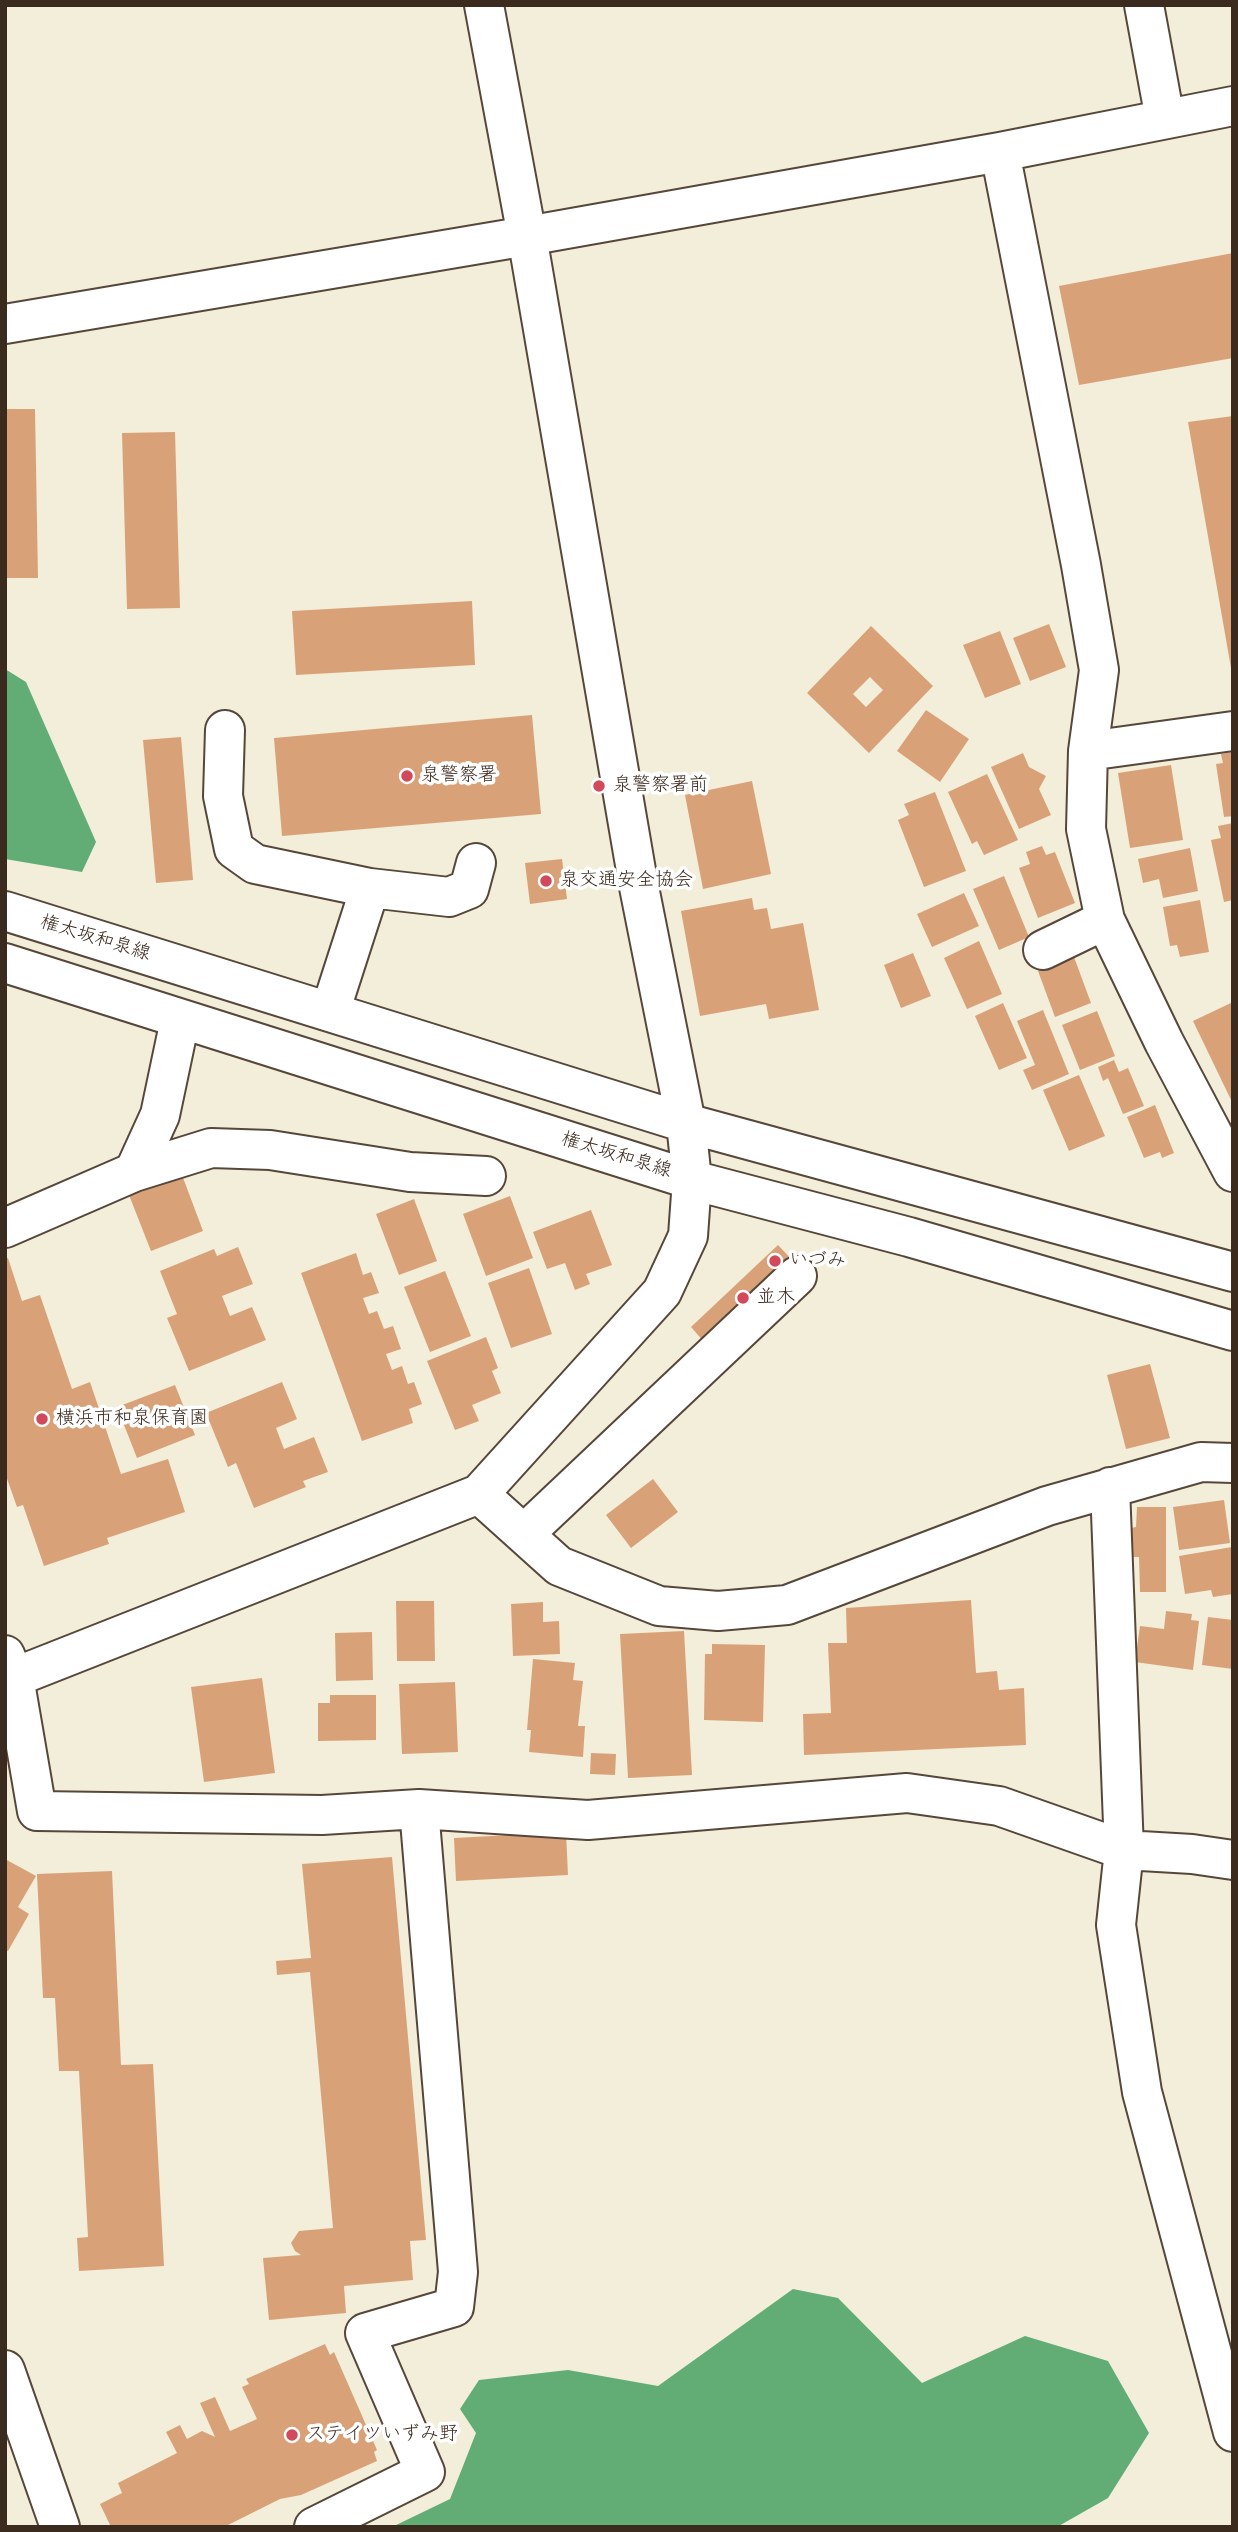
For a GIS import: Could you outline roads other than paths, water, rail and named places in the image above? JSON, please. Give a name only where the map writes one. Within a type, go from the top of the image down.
[{"type":"street","points":[[484,5],[527,236],[638,883],[686,1123],[692,1180],[688,1236],[662,1292],[479,1494],[8,1671],[37,1811],[322,1815],[419,1809],[588,1820],[907,1793],[999,1807],[1124,1850],[1192,1854],[1233,1860]]},
{"type":"street","points":[[1144,5],[1165,119]]},
{"type":"street","points":[[5,324],[527,236],[1000,152],[1233,106]]},
{"type":"street","points":[[1000,152],[1099,670],[1088,751],[1086,829],[1105,920],[1164,1042],[1233,1172]]},
{"type":"street","points":[[225,730],[223,796],[234,849],[255,864],[370,888],[449,897],[468,888],[476,863]]},
{"type":"street","points":[[1088,751],[1233,731]]},
{"type":"street","points":[[330,1012],[370,888]]},
{"type":"street","name":"権太坂和泉線","points":[[5,911],[686,1123],[1233,1272]]},
{"type":"street","points":[[1043,950],[1105,920]]},
{"type":"street","name":"権太坂和泉線","points":[[5,963],[692,1180],[909,1237],[1233,1331]]},
{"type":"street","points":[[134,1172],[160,1115],[180,1020]]},
{"type":"street","points":[[5,1228],[134,1172],[211,1148],[270,1150],[410,1172],[486,1176]]},
{"type":"street","points":[[524,1534],[797,1276]]},
{"type":"street","points":[[479,1494],[559,1566],[659,1606],[719,1611],[787,1605],[1046,1506],[1201,1462],[1233,1463]]},
{"type":"street","points":[[1110,1487],[1124,1850],[1116,1925],[1142,2092],[1233,2431]]},
{"type":"street","points":[[314,2527],[425,2472],[365,2333],[454,2307],[458,2272],[419,1809]]},
{"type":"street","points":[[5,2370],[60,2527]]},
{"type":"place","name":"泉警察署","points":[[407,776]]},
{"type":"place","name":"泉警察署前","points":[[599,786]]},
{"type":"place","name":"泉交通安全協会","points":[[546,881]]},
{"type":"place","name":"いづみ","points":[[775,1261]]},
{"type":"place","name":"並木","points":[[743,1298]]},
{"type":"place","name":"横浜市和泉保育園","points":[[42,1419]]},
{"type":"place","name":"ステイツいずみ野","points":[[292,2435]]}]
